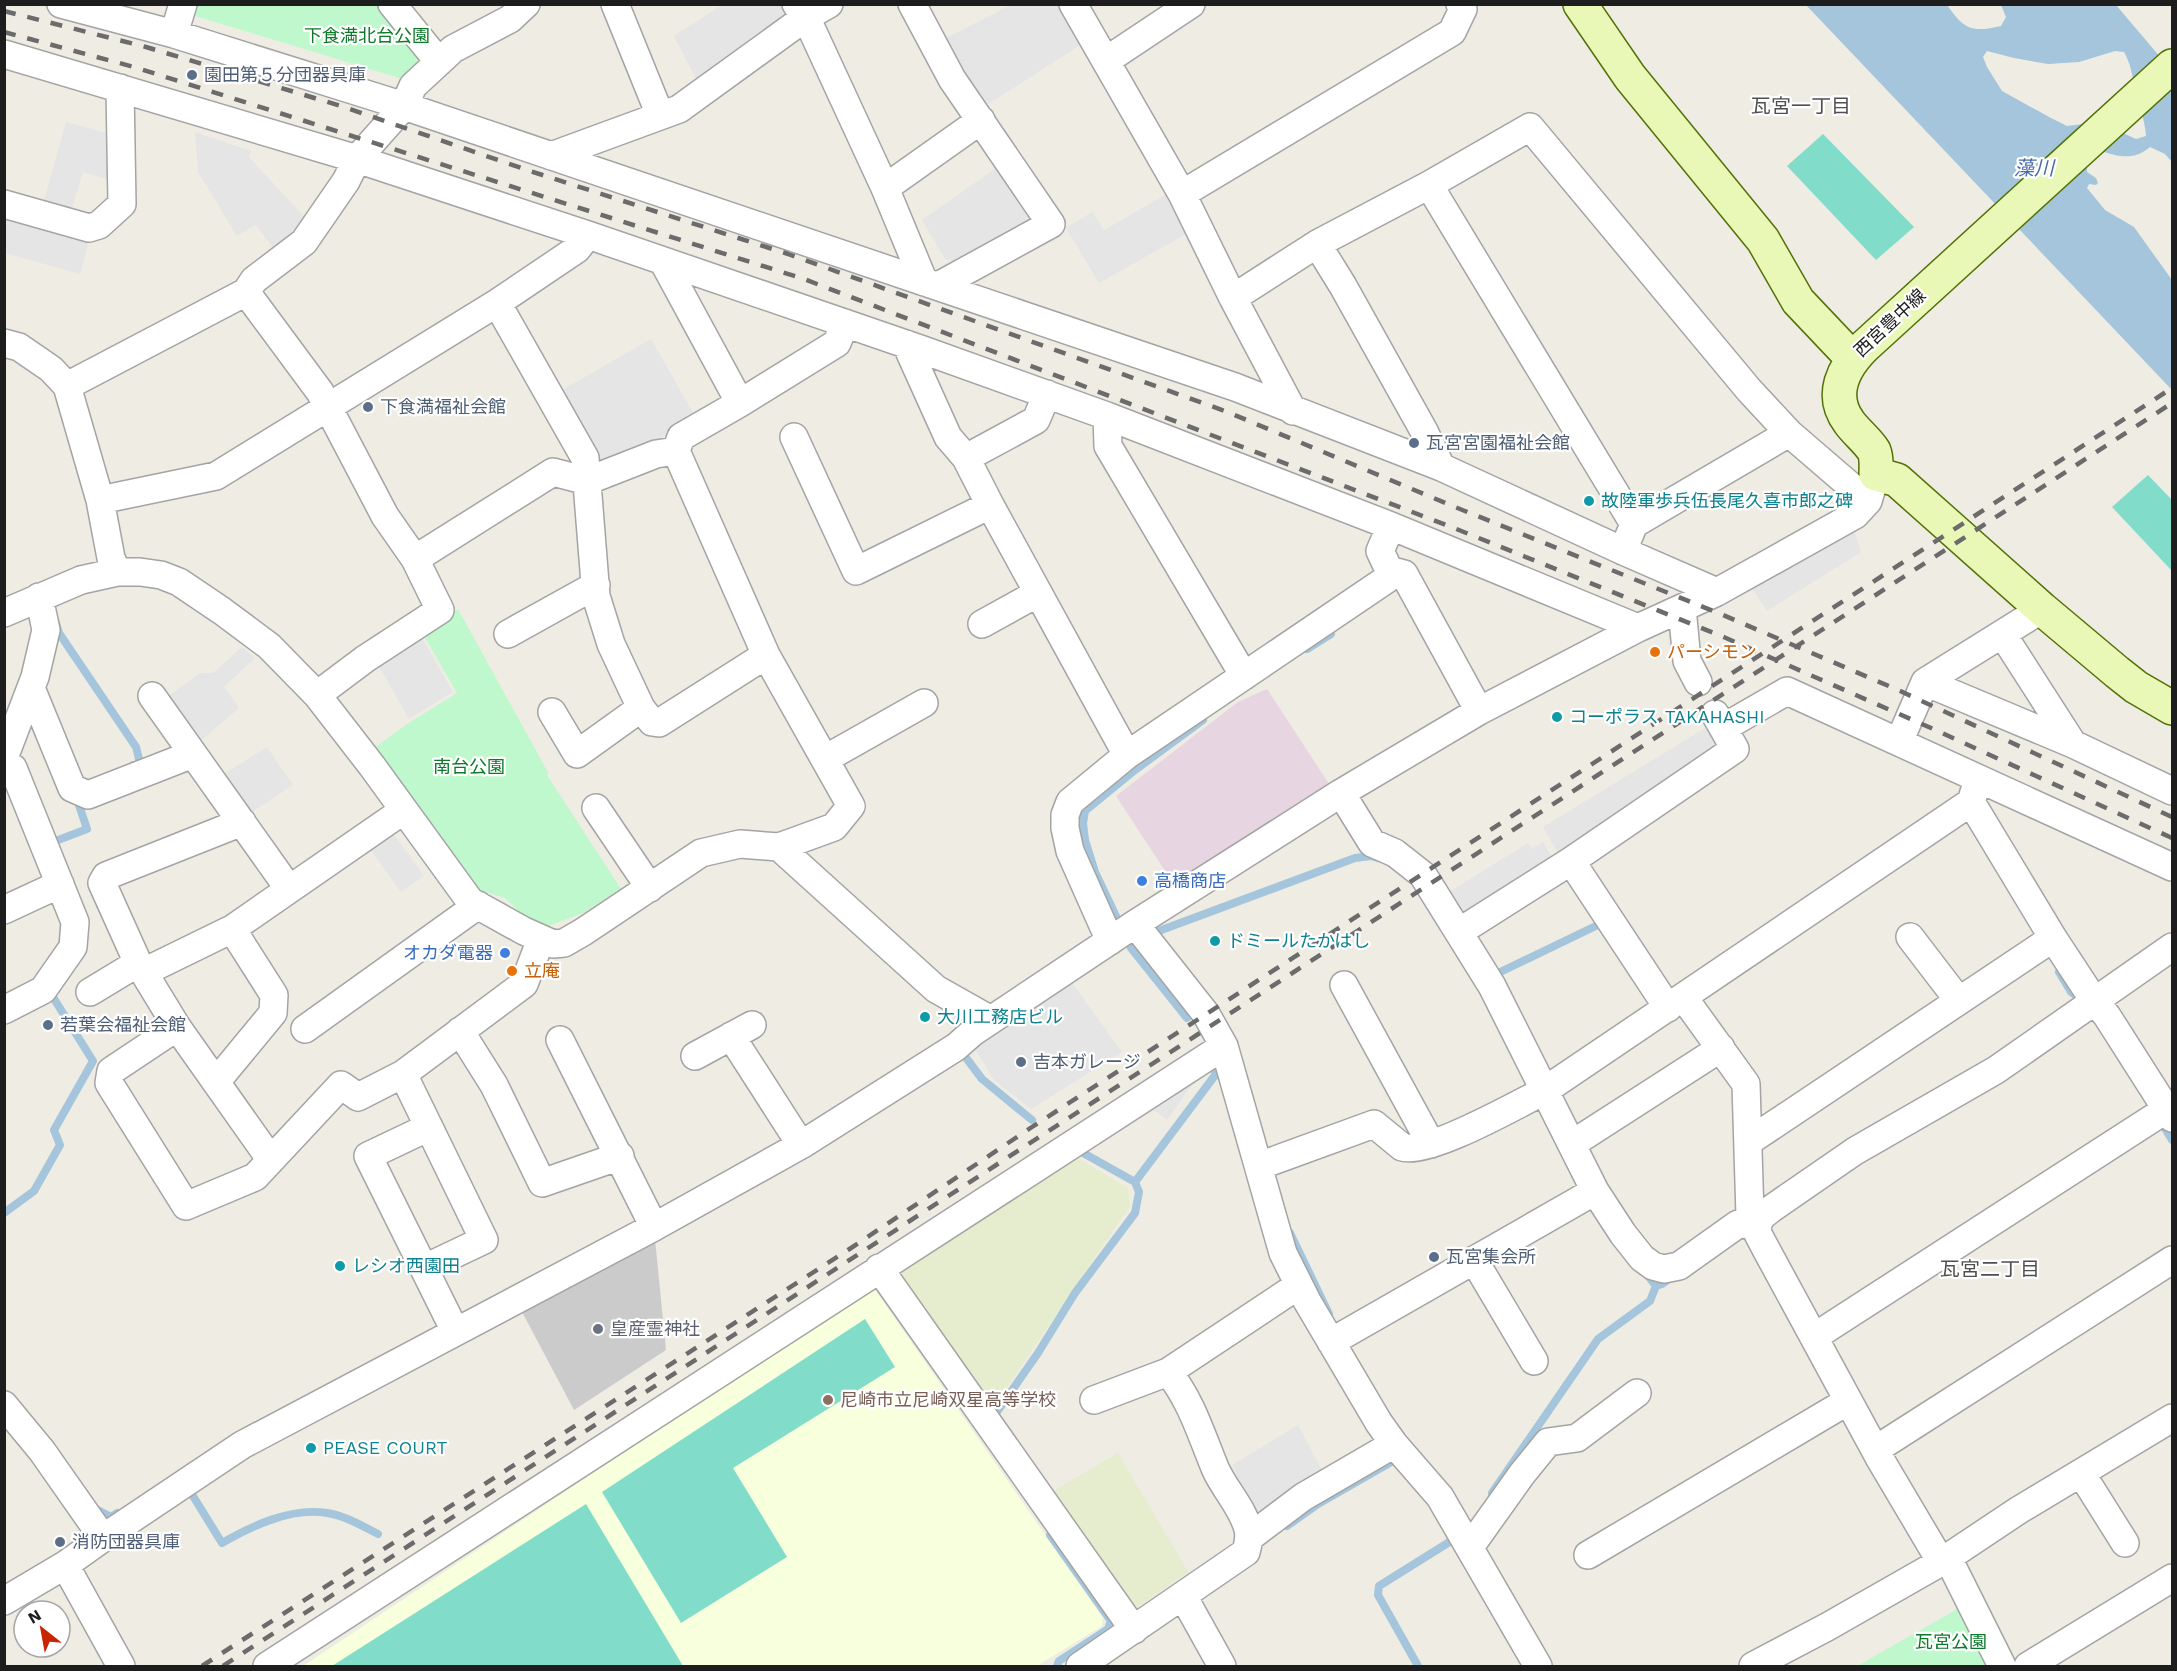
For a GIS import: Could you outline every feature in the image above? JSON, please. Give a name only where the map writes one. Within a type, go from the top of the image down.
[{"type":"main road","points":[[1580,4],[1630,76],[1763,240],[1797,301],[1860,350]]},
{"type":"main road","name":"西宮豊中線","points":[[1872,488],[1874,452],[1848,421],[1842,409],[1840,393],[1841,380],[1860,350],[2172,66]]},
{"type":"main road","points":[[1872,488],[1897,480],[2042,609],[2136,687],[2172,708]]},
{"type":"street","points":[[61,4],[174,34],[404,106],[1235,387],[1441,467],[1717,592]]},
{"type":"street","points":[[174,34],[183,4]]},
{"type":"street","points":[[392,4],[439,62]]},
{"type":"street","points":[[67,386],[246,292],[254,280],[304,242],[346,182],[357,159],[404,106],[413,86],[453,49],[510,19],[526,4]]},
{"type":"street","points":[[615,4],[660,116]]},
{"type":"street","points":[[912,4],[952,79],[1051,224],[931,284]]},
{"type":"street","points":[[1107,60],[1191,4]]},
{"type":"street","points":[[1182,194],[1452,32],[1463,9],[1460,4]]},
{"type":"street","points":[[1082,7],[1107,60],[1182,194],[1233,298],[1293,411]]},
{"type":"street","points":[[551,156],[679,109],[810,9],[885,188],[931,284]]},
{"type":"street","points":[[4,54],[357,159],[906,344],[1107,416],[1391,526],[1638,628]]},
{"type":"street","points":[[4,204],[89,228],[99,225],[122,204],[120,88]]},
{"type":"street","points":[[885,188],[981,120]]},
{"type":"street","points":[[4,1601],[66,1565],[242,1444],[528,1295],[801,1145],[956,1047],[973,1032],[1124,932],[1341,794],[1479,711],[1638,628],[1717,592],[1855,515],[1872,488],[1789,433],[1749,390],[1530,127],[1430,185],[1317,244],[1233,298]]},
{"type":"street","points":[[1430,185],[1634,524]]},
{"type":"street","points":[[100,500],[216,476],[497,303],[577,249],[588,235]]},
{"type":"street","points":[[1317,244],[1419,422],[1441,467]]},
{"type":"street","points":[[663,261],[740,403]]},
{"type":"street","points":[[246,292],[320,392],[385,516],[415,559],[440,610],[365,658],[317,695]]},
{"type":"street","points":[[497,303],[585,458],[596,596],[611,644],[642,708],[652,722],[659,723],[766,655]]},
{"type":"street","points":[[4,613],[81,580],[117,572],[161,575],[179,582],[269,645],[317,695],[470,901],[542,939],[553,944],[564,944],[701,853],[740,844],[779,847],[834,826],[851,806],[766,655],[675,452],[681,436],[740,403],[837,343],[845,323]]},
{"type":"street","points":[[4,343],[19,347],[51,369],[67,386],[100,500],[111,558],[117,572]]},
{"type":"street","points":[[906,344],[948,437],[966,459],[1127,754]]},
{"type":"street","points":[[966,459],[1036,420],[1047,394]]},
{"type":"street","points":[[1107,416],[1108,446],[1250,672]]},
{"type":"street","points":[[1623,551],[1634,524],[1789,433]]},
{"type":"street","points":[[794,437],[856,571],[990,505]]},
{"type":"street","points":[[415,559],[553,472],[587,481],[656,454],[675,452]]},
{"type":"street","points":[[1391,526],[1380,551],[1389,570],[1387,579],[1127,754],[1070,802],[1065,815],[1065,828],[1070,851],[1124,932],[1206,1014],[1224,1046],[1284,1253],[1299,1285],[1379,1423],[1440,1497],[1538,1666]]},
{"type":"street","points":[[1389,570],[1404,574],[1479,711]]},
{"type":"street","points":[[508,634],[596,585]]},
{"type":"street","points":[[981,624],[1038,593]]},
{"type":"street","points":[[4,758],[31,688],[46,630],[39,597]]},
{"type":"street","points":[[1682,608],[1687,661],[1698,682]]},
{"type":"street","points":[[1899,742],[1925,682],[2042,609]]},
{"type":"street","points":[[2003,635],[2073,744]]},
{"type":"street","points":[[1925,682],[2073,744],[2172,790]]},
{"type":"street","points":[[31,688],[72,788],[88,795],[193,754]]},
{"type":"street","points":[[1459,932],[1572,861],[1735,748],[1719,721],[1787,691],[1899,742],[1975,790],[2172,867]]},
{"type":"street","points":[[152,696],[289,889]]},
{"type":"street","points":[[825,759],[924,703]]},
{"type":"street","points":[[552,712],[577,754],[642,708]]},
{"type":"street","points":[[4,765],[13,768],[75,922],[73,947],[43,990],[4,1010]]},
{"type":"street","points":[[1814,1337],[2170,1114],[2053,938],[1975,790]]},
{"type":"street","points":[[1259,1166],[1374,1124],[1408,1149],[1431,1144],[1469,1129],[1544,1091],[1676,1003],[1975,790]]},
{"type":"street","points":[[1341,794],[1372,843],[1395,853],[1424,875],[1503,1007],[1595,1191],[1642,1258],[1653,1266],[1665,1269],[1679,1266],[1738,1224],[1757,1225]]},
{"type":"street","points":[[596,808],[624,832],[650,888]]},
{"type":"street","points":[[90,992],[232,929],[404,810]]},
{"type":"street","points":[[242,822],[106,876],[102,883],[141,968],[177,1027],[271,1160]]},
{"type":"street","points":[[779,847],[936,989],[991,1020]]},
{"type":"street","points":[[1572,861],[1676,1003],[1721,1048],[1746,1084],[1750,1216],[1757,1225],[1758,1234],[1875,1450],[1944,1560],[2002,1666]]},
{"type":"street","points":[[4,910],[60,884]]},
{"type":"street","points":[[305,1029],[478,905]]},
{"type":"street","points":[[216,1082],[273,1012],[274,995],[232,929]]},
{"type":"street","points":[[1910,937],[1959,1001]]},
{"type":"street","points":[[1748,1142],[2053,938]]},
{"type":"street","points":[[177,1027],[111,1071],[109,1083],[186,1206],[255,1177],[341,1085],[358,1097],[403,1074],[524,984],[542,939]]},
{"type":"street","points":[[1757,1225],[1771,1209],[1855,1151],[1996,1070],[2172,947]]},
{"type":"street","points":[[1344,986],[1431,1144]]},
{"type":"street","points":[[694,1056],[741,1030],[801,1145]]},
{"type":"street","points":[[460,1031],[495,1085],[542,1183],[620,1156]]},
{"type":"street","points":[[560,1040],[654,1227]]},
{"type":"street","points":[[267,1666],[1224,1046]]},
{"type":"street","points":[[1572,1144],[1721,1048]]},
{"type":"street","points":[[403,1074],[484,1240],[425,1268]]},
{"type":"street","points":[[429,1127],[368,1156],[456,1331]]},
{"type":"street","points":[[1331,1342],[1595,1191]]},
{"type":"street","points":[[1474,1260],[1534,1361]]},
{"type":"street","points":[[1875,1450],[2172,1260]]},
{"type":"street","points":[[879,1268],[1134,1630]]},
{"type":"street","points":[[1094,1400],[1168,1372],[1299,1285]]},
{"type":"street","points":[[1080,1666],[1246,1552],[1250,1537],[1242,1514],[1216,1469],[1203,1434],[1180,1386],[1168,1372]]},
{"type":"street","points":[[1470,1546],[1548,1442],[1577,1438],[1637,1393]]},
{"type":"street","points":[[1588,1554],[1627,1542],[1740,1477],[1848,1401]]},
{"type":"street","points":[[4,1405],[42,1451],[103,1538]]},
{"type":"street","points":[[1753,1666],[1827,1627],[1944,1560],[2019,1510],[2172,1418]]},
{"type":"street","points":[[1250,1537],[1303,1497],[1394,1444]]},
{"type":"street","points":[[2081,1473],[2125,1543]]},
{"type":"street","points":[[66,1565],[121,1666]]},
{"type":"street","points":[[2028,1666],[2172,1578]]},
{"type":"street","points":[[1183,1596],[1222,1666]]},
{"type":"shaded area","points":[[1062,4],[1085,42],[982,108],[942,40],[1011,5]]},
{"type":"shaded area","points":[[722,5],[781,5],[784,8],[783,22],[698,83],[674,36]]},
{"type":"shaded area","points":[[66,122],[114,135],[115,182],[83,172],[70,215],[42,207]]},
{"type":"shaded area","points":[[195,132],[251,151],[249,157],[309,222],[277,252],[255,225],[237,236],[198,172]]},
{"type":"shaded area","points":[[1823,134],[1914,227],[1876,260],[1787,166]]},
{"type":"shaded area","points":[[1002,164],[1037,214],[1034,225],[959,263],[945,259],[922,220]]},
{"type":"shaded area","points":[[1167,194],[1188,233],[1099,283],[1066,228],[1092,212],[1104,230]]},
{"type":"shaded area","points":[[4,213],[90,237],[80,274],[5,253]]},
{"type":"shaded area","points":[[651,339],[696,418],[638,450],[608,463],[595,460],[557,393]]},
{"type":"shaded area","points":[[2148,475],[2172,500],[2172,571],[2112,507]]},
{"type":"shaded area","points":[[1854,530],[1861,552],[1767,611],[1751,587]]},
{"type":"shaded area","points":[[420,634],[453,692],[409,719],[376,661]]},
{"type":"shaded area","points":[[242,647],[255,658],[224,687],[239,708],[198,743],[166,698],[200,673],[213,673]]},
{"type":"shaded area","points":[[1267,689],[1329,784],[1173,883],[1116,796],[1238,702]]},
{"type":"shaded area","points":[[1710,725],[1723,748],[1560,857],[1543,827]]},
{"type":"shaded area","points":[[267,747],[293,785],[246,816],[221,776]]},
{"type":"shaded area","points":[[393,833],[424,876],[401,892],[370,849]]},
{"type":"shaded area","points":[[1543,842],[1555,862],[1461,919],[1446,894],[1528,843],[1532,849]]},
{"type":"shaded area","points":[[1070,980],[1122,1052],[1031,1109],[994,1080],[972,1044]]},
{"type":"shaded area","points":[[1205,1067],[1167,1120],[1145,1104]]},
{"type":"shaded area","points":[[1069,1153],[1128,1188],[1130,1206],[990,1412],[896,1276],[903,1260]]},
{"type":"shaded area","name":"皇産霊神社","points":[[655,1239],[666,1350],[574,1410],[520,1308]]},
{"type":"shaded area","name":"尼崎市立尼崎双星高等学校","points":[[873,1287],[1103,1618],[1102,1626],[1040,1664],[1041,1666],[303,1666]]},
{"type":"shaded area","points":[[865,1319],[895,1367],[733,1468],[787,1557],[681,1623],[602,1492]]},
{"type":"shaded area","points":[[1298,1425],[1323,1472],[1256,1513],[1232,1465]]},
{"type":"shaded area","points":[[1118,1453],[1188,1572],[1133,1610],[1050,1493]]},
{"type":"shaded area","points":[[586,1504],[683,1666],[332,1666]]},
{"type":"green space","name":"下食満北台公園","points":[[192,4],[381,5],[427,60],[406,80],[192,15]]},
{"type":"green space","name":"南台公園","points":[[458,609],[549,774],[547,775],[621,889],[583,913],[546,927],[525,917],[505,898],[479,890],[373,749],[407,724],[457,693],[421,631]]},
{"type":"green space","name":"瓦宮公園","points":[[1961,1607],[1993,1666],[1857,1666]]},
{"type":"water","name":"藻川","points":[[1806,5],[1947,5],[1964,24],[1975,29],[1982,29],[2001,26],[2006,17],[2001,5],[2116,5],[2172,71],[2172,162],[2165,154],[2150,147],[2144,152],[2130,156],[2096,149],[2087,166],[2087,172],[2096,178],[2098,183],[2089,184],[2087,188],[2105,210],[2134,227],[2172,280],[2172,390]],"holes":[[[1987,51],[2048,64],[2079,62],[2115,51],[2124,52],[2131,70],[2146,136],[2136,139],[2099,122],[2067,126],[2002,91],[1983,57]]]},
{"type":"waterway","points":[[56,623],[59,633],[136,747],[140,763],[133,765]]},
{"type":"waterway","points":[[1307,649],[1331,634]]},
{"type":"waterway","points":[[1187,1018],[1131,948],[1095,872],[1085,840],[1083,823],[1085,811],[1135,770],[1203,720]]},
{"type":"waterway","points":[[55,846],[53,842],[87,829],[79,805],[80,799]]},
{"type":"waterway","points":[[1156,932],[1355,858],[1371,856],[1378,858]]},
{"type":"waterway","points":[[1492,976],[1602,923],[1604,926]]},
{"type":"waterway","points":[[2059,972],[2071,992],[2081,999]]},
{"type":"waterway","points":[[4,1213],[34,1191],[60,1145],[54,1130],[93,1061],[51,994],[53,991]]},
{"type":"waterway","points":[[967,1059],[982,1079],[1032,1120]]},
{"type":"waterway","points":[[992,1419],[1038,1353],[1075,1293],[1135,1213],[1139,1192],[1135,1182],[1216,1074],[1211,1061]]},
{"type":"waterway","points":[[2161,1122],[2172,1140]]},
{"type":"waterway","points":[[1076,1149],[1135,1182]]},
{"type":"waterway","points":[[1290,1233],[1329,1314]]},
{"type":"waterway","points":[[1645,1272],[1656,1286],[1672,1277]]},
{"type":"waterway","points":[[1492,1493],[1598,1339],[1650,1301],[1656,1286]]},
{"type":"waterway","points":[[1287,1526],[1318,1504],[1400,1457]]},
{"type":"waterway","points":[[188,1488],[222,1543],[272,1519],[313,1512],[341,1516],[378,1534]]},
{"type":"waterway","points":[[94,1508],[111,1517],[117,1513]]},
{"type":"waterway","points":[[1050,1535],[1111,1621],[1108,1629],[1059,1661],[1057,1666]]},
{"type":"waterway","points":[[1418,1666],[1378,1595],[1379,1586],[1459,1536]]},
{"type":"railway","points":[[4,11],[146,47],[344,107],[530,171],[788,254],[1225,411],[1723,615],[1898,690],[2172,817]]},
{"type":"railway","points":[[4,32],[134,67],[804,279],[1454,528],[1726,638],[2172,838]]},
{"type":"railway","points":[[202,1666],[848,1250],[1032,1127],[2172,388]]},
{"type":"railway","points":[[223,1666],[2172,403]]},
{"type":"place","name":"園田第５分団器具庫","points":[[192,75]]},
{"type":"place","name":"下食満福祉会館","points":[[368,407]]},
{"type":"place","name":"瓦宮宮園福祉会館","points":[[1414,443]]},
{"type":"place","name":"故陸軍歩兵伍長尾久喜市郎之碑","points":[[1589,501]]},
{"type":"place","name":"パーシモン","points":[[1655,652]]},
{"type":"place","name":"コーポラス TAKAHASHI","points":[[1557,717]]},
{"type":"place","name":"高橋商店","points":[[1142,881]]},
{"type":"place","name":"ドミールたかはし","points":[[1215,941]]},
{"type":"place","name":"オカダ電器","points":[[505,953]]},
{"type":"place","name":"立庵","points":[[512,971]]},
{"type":"place","name":"大川工務店ビル","points":[[925,1017]]},
{"type":"place","name":"若葉会福祉会館","points":[[48,1025]]},
{"type":"place","name":"吉本ガレージ","points":[[1021,1062]]},
{"type":"place","name":"瓦宮集会所","points":[[1434,1257]]},
{"type":"place","name":"レシオ西園田","points":[[340,1266]]},
{"type":"place","name":"皇産霊神社","points":[[598,1329]]},
{"type":"place","name":"尼崎市立尼崎双星高等学校","points":[[828,1400]]},
{"type":"place","name":"PEASE COURT","points":[[311,1448]]},
{"type":"place","name":"消防団器具庫","points":[[60,1542]]},
{"type":"district","name":"瓦宮一丁目","points":[[1801,106]]},
{"type":"district","name":"瓦宮二丁目","points":[[1990,1269]]}]
